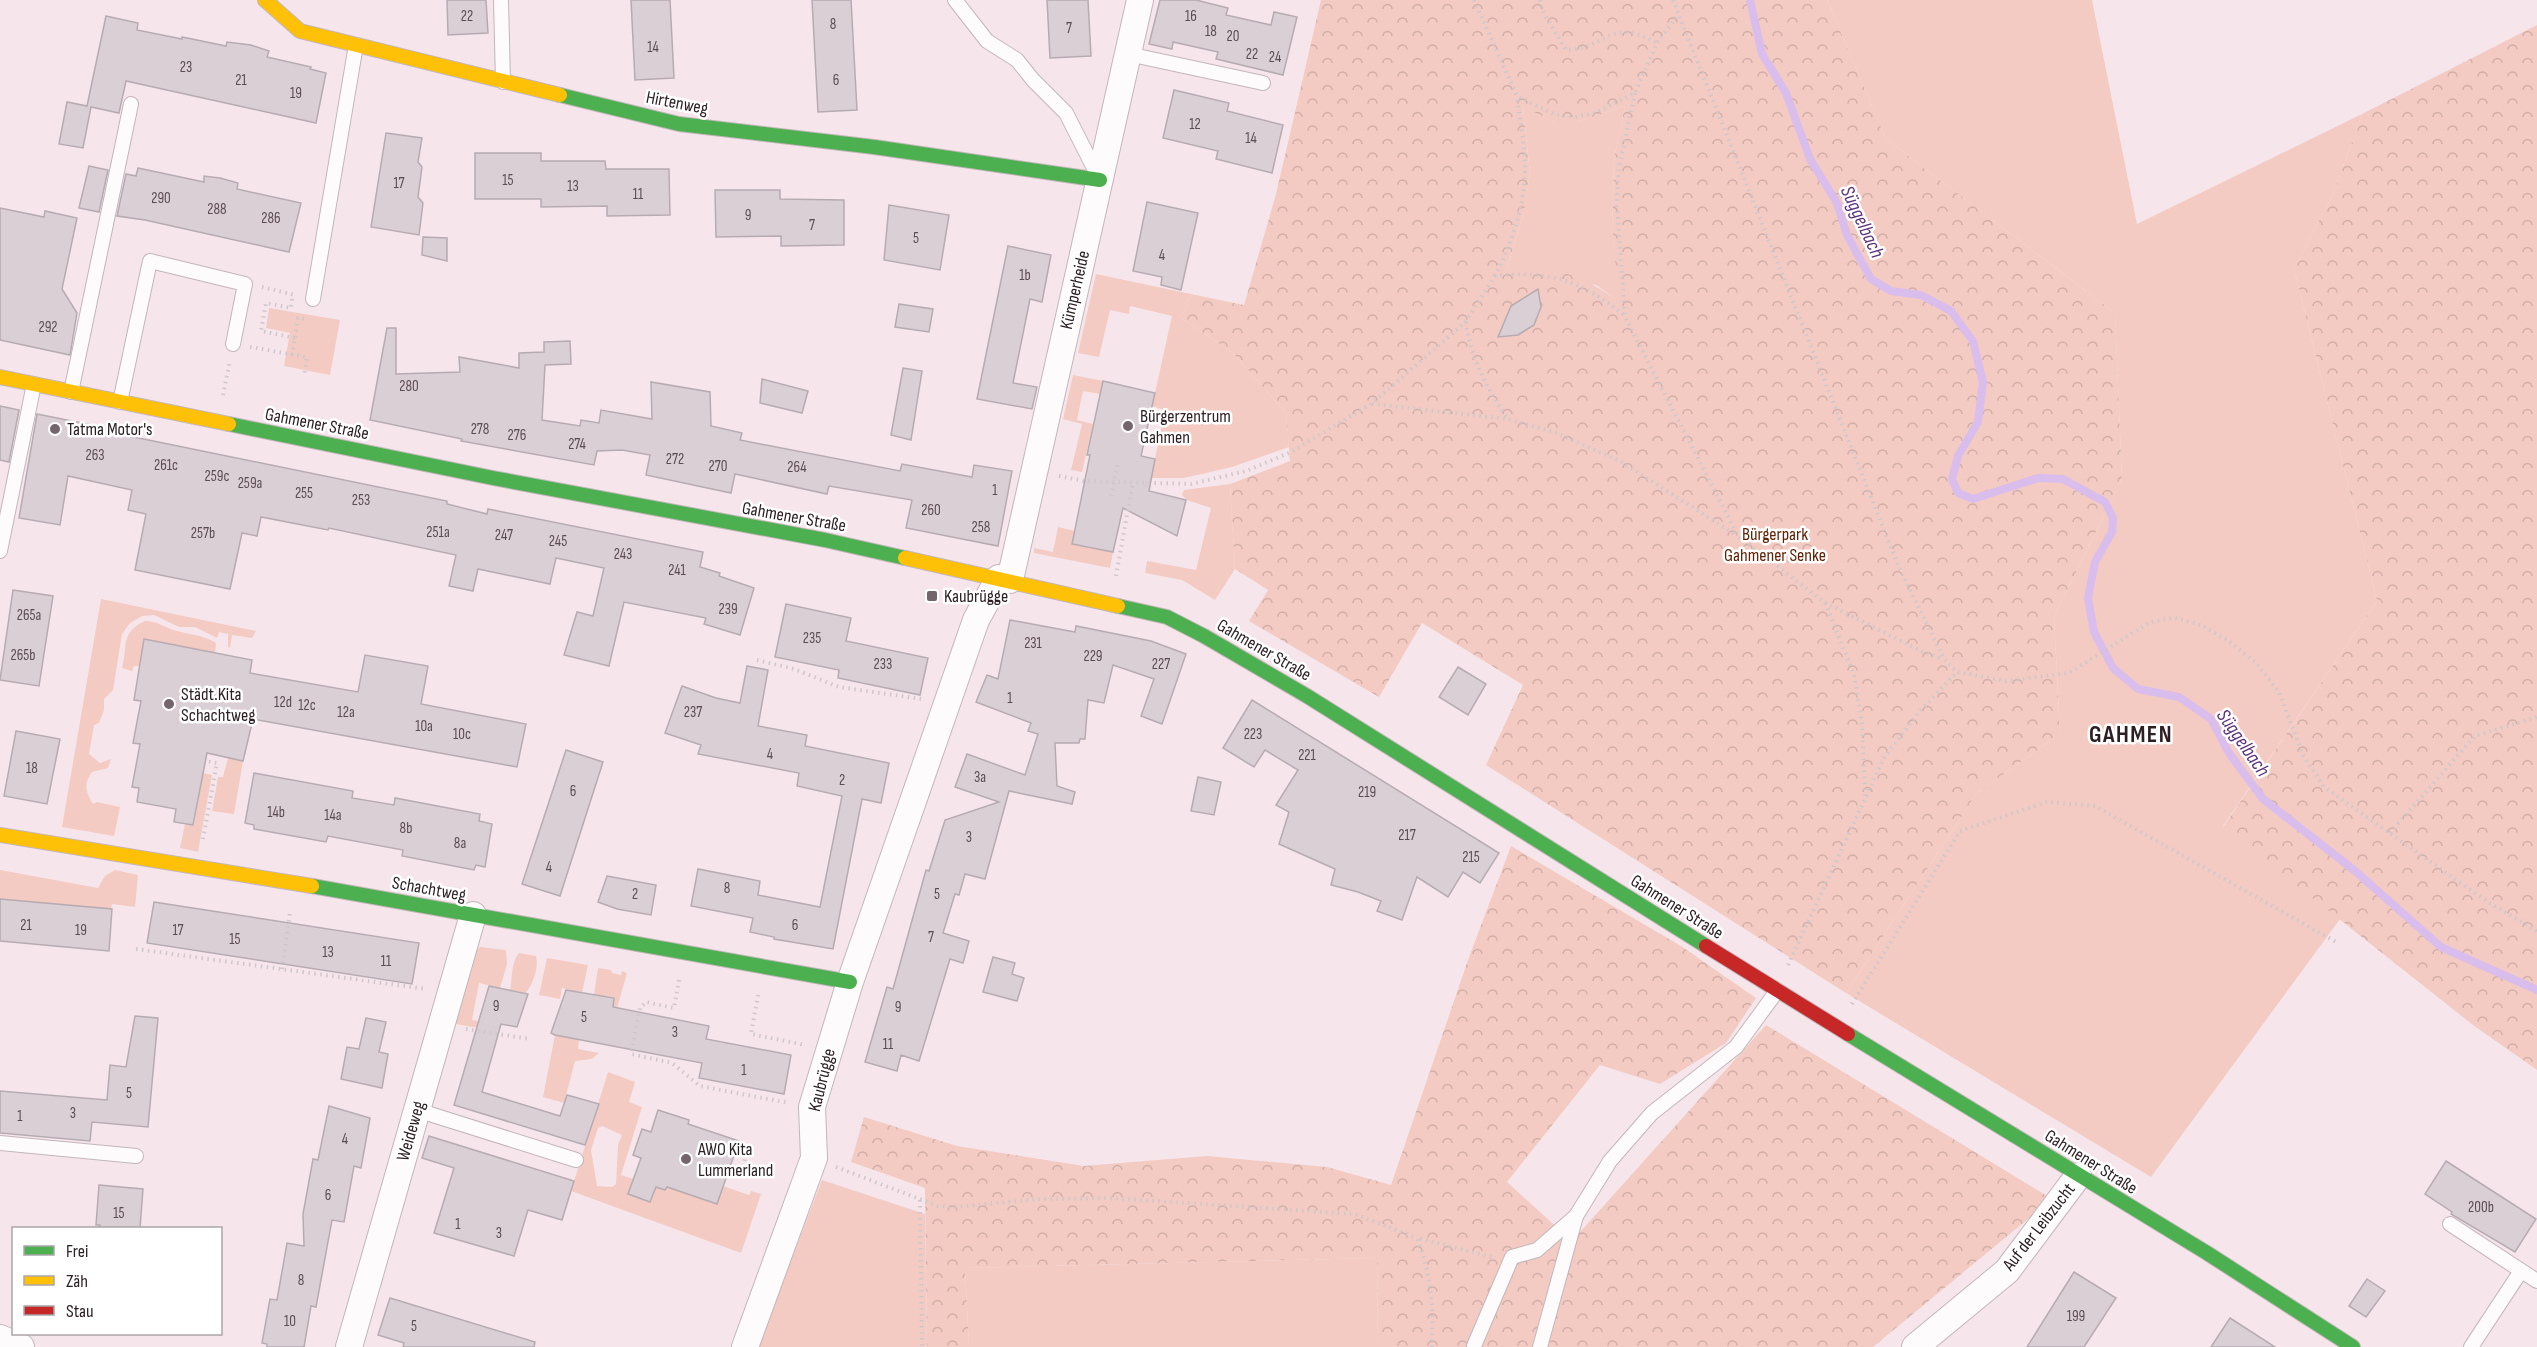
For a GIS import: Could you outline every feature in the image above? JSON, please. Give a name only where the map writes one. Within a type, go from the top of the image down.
[{"type":"main road","name":"Hirtenweg","points":[[265,0],[300,31],[679,124],[874,147],[1100,180]]},
{"type":"main road","name":"Gahmener Straße","points":[[0,377],[517,482],[825,540],[1167,617],[1307,696],[1777,991],[2207,1253],[2353,1347]]},
{"type":"main road","name":"Schachtweg","points":[[0,835],[294,884],[850,982]]},
{"type":"street","name":"Kümperheide","points":[[1005,579],[1035,471],[1140,0]]},
{"type":"street","name":"Kaubrügge","points":[[745,1347],[814,1158],[812,1107],[850,982],[976,620],[1005,579]]},
{"type":"street","name":"Weideweg","points":[[349,1347],[473,915]]},
{"type":"street","name":"Auf der Leibzucht","points":[[1915,1347],[2007,1270],[2078,1176]]},
{"type":"street","points":[[0,1338],[21,1347]]},
{"type":"lane","points":[[501,0],[503,82]]},
{"type":"lane","points":[[955,0],[987,40],[1017,60],[1033,80],[1066,113],[1100,180]]},
{"type":"lane","points":[[313,299],[356,45]]},
{"type":"lane","points":[[1128,54],[1263,83]]},
{"type":"lane","points":[[71,392],[130,104]]},
{"type":"lane","points":[[120,402],[150,261],[245,284],[233,344]]},
{"type":"lane","points":[[0,551],[34,384]]},
{"type":"lane","points":[[1540,1347],[1576,1216],[1610,1161],[1652,1113],[1736,1047],[1777,991]]},
{"type":"lane","points":[[417,1110],[576,1160]]},
{"type":"lane","points":[[0,1143],[136,1156]]},
{"type":"lane","points":[[1474,1346],[1512,1257],[1537,1250],[1576,1216]]},
{"type":"lane","points":[[2450,1224],[2537,1281]]},
{"type":"lane","points":[[2471,1347],[2521,1271]]},
{"type":"path","points":[[1035,471],[1084,482],[1191,484],[1246,471],[1289,453],[1371,404],[1466,321],[1494,276],[1512,237],[1523,190],[1525,170],[1517,96],[1474,0]]},
{"type":"path","points":[[1540,0],[1542,10],[1566,50],[1586,46],[1619,31],[1631,32],[1657,43]]},
{"type":"path","points":[[1673,0],[1898,565],[1944,659],[1957,672],[2006,681],[2069,673],[2150,622],[2175,618],[2200,625],[2229,641],[2256,663],[2279,692],[2303,754],[2324,787],[2488,902],[2537,931]]},
{"type":"path","points":[[1678,15],[1657,43],[1635,93],[1618,173],[1617,207],[1625,317],[1738,536]]},
{"type":"path","points":[[1517,96],[1554,114],[1574,117],[1595,113],[1635,93]]},
{"type":"path","points":[[1494,276],[1529,273],[1568,280],[1589,289],[1625,317]]},
{"type":"path","points":[[245,284],[313,299]]},
{"type":"path","points":[[293,294],[291,308],[266,303],[261,331],[295,338]]},
{"type":"path","points":[[292,355],[298,318],[310,320]]},
{"type":"path","points":[[1466,321],[1477,366],[1508,419]]},
{"type":"path","points":[[218,422],[233,344],[307,357],[303,376]]},
{"type":"path","points":[[1371,404],[1508,419],[1554,432],[1620,460],[1738,536],[1824,602],[1921,651],[1944,659]]},
{"type":"path","points":[[1111,496],[1118,462]]},
{"type":"path","points":[[1120,564],[1133,482]]},
{"type":"path","points":[[1824,602],[1854,674],[1862,723],[1865,797]]},
{"type":"path","points":[[757,660],[794,669],[839,687],[885,695],[894,693],[947,704]]},
{"type":"path","points":[[1777,991],[1884,758],[1920,711],[1957,672]]},
{"type":"path","points":[[2390,832],[2475,736],[2537,717]]},
{"type":"path","points":[[198,869],[217,763],[206,761]]},
{"type":"path","points":[[1837,1027],[1960,831],[2047,802],[2095,806],[2336,942]]},
{"type":"path","points":[[282,969],[294,884]]},
{"type":"path","points":[[136,949],[450,993]]},
{"type":"path","points":[[684,953],[674,1008],[646,1002],[640,1008],[631,1054],[672,1063],[700,1086],[812,1107]]},
{"type":"path","points":[[763,967],[751,1034],[830,1049]]},
{"type":"path","points":[[441,1025],[530,1039]]},
{"type":"path","points":[[729,1168],[741,1172],[747,1152]]},
{"type":"path","points":[[814,1158],[938,1206],[955,1207],[1041,1199],[1108,1198],[1354,1214],[1417,1238],[1510,1261]]},
{"type":"path","points":[[920,1200],[922,1347]]},
{"type":"path","points":[[1417,1238],[1427,1263],[1433,1330],[1432,1347]]},
{"type":"green space","name":"Bürgerpark Gahmener Senke","points":[[1321,0],[1827,0],[1886,139],[2115,313],[2122,479],[2054,617],[2060,734],[1976,794],[1846,993],[1486,765],[1523,685],[1422,623],[1379,697],[1249,621],[1268,590],[1235,569],[1230,484],[1290,461],[1286,413],[1233,353],[1181,318],[1191,294],[1244,305],[1276,194]],"holes":[[[1625,106],[1614,159],[1612,229],[1619,301],[1590,283],[1559,271],[1507,268],[1524,212],[1530,174],[1523,107],[1555,122],[1577,122]]]},
{"type":"green space","points":[[1827,0],[2092,0],[2137,224],[2362,114],[2334,192],[2294,269],[2377,601],[2223,826],[2340,919],[2151,1177],[1846,993],[1976,794],[2060,734],[2054,617],[2122,479],[2115,313],[1886,139]]},
{"type":"green space","points":[[2537,25],[2537,1070],[2473,1025],[2223,827],[2377,601],[2294,269],[2334,192],[2362,114]]},
{"type":"green space","points":[[1523,106],[1555,122],[1577,122],[1625,106],[1614,159],[1612,229],[1620,302],[1596,285],[1507,268],[1524,212],[1530,174]]},
{"type":"green space","points":[[1096,274],[1191,294],[1181,318],[1233,353],[1286,413],[1289,447],[1232,467],[1184,478],[1151,478],[1165,410],[1152,406],[1172,316],[1130,306],[1129,314],[1110,310],[1099,357],[1078,353]]},
{"type":"green space","points":[[269,308],[340,320],[330,375],[284,366],[290,333],[266,328]]},
{"type":"green space","points":[[1073,375],[1103,381],[1100,394],[1083,391],[1077,420],[1093,424],[1082,472],[1071,470],[1082,424],[1063,419]]},
{"type":"green space","points":[[1230,484],[1235,569],[1215,600],[1182,580],[1145,573],[1147,561],[1196,570],[1211,508],[1187,500],[1182,495],[1184,490]]},
{"type":"green space","points":[[1058,527],[1075,531],[1073,544],[1113,552],[1110,568],[1034,553],[1034,548],[1053,552]]},
{"type":"green space","points":[[101,599],[256,631],[252,638],[232,635],[230,648],[228,647],[228,634],[219,632],[217,638],[195,627],[179,627],[154,615],[142,616],[130,623],[122,634],[113,690],[104,699],[104,710],[99,723],[94,725],[89,754],[100,763],[111,759],[108,768],[92,772],[87,784],[87,792],[93,804],[97,802],[120,807],[114,836],[62,827]]},
{"type":"green space","points":[[145,621],[211,640],[216,643],[215,653],[144,639],[139,666],[134,666],[132,671],[122,668],[128,635]]},
{"type":"green space","points":[[228,758],[243,761],[234,814],[212,811],[218,777],[223,777]]},
{"type":"green space","points":[[203,773],[212,775],[198,852],[180,848],[185,824],[194,825]]},
{"type":"green space","points":[[1511,846],[1681,946],[1756,998],[1726,1043],[1660,1084],[1600,1065],[1507,1182],[1572,1241],[1766,1025],[2052,1199],[1873,1347],[1378,1347],[1377,1258],[965,1268],[969,1347],[927,1347],[925,1188],[851,1162],[864,1117],[957,1146],[1084,1166],[1207,1156],[1327,1167],[1391,1185],[1468,960]]},
{"type":"green space","points":[[0,870],[98,888],[105,876],[115,870],[138,875],[135,907],[112,904],[111,909],[0,899]]},
{"type":"green space","points":[[480,947],[506,950],[507,964],[500,988],[479,983],[472,1020],[497,1024],[495,1031],[456,1024],[473,954]]},
{"type":"green space","points":[[519,953],[536,956],[535,975],[526,993],[510,990],[513,966]]},
{"type":"green space","points":[[547,958],[588,965],[582,993],[562,988],[560,999],[539,995]]},
{"type":"green space","points":[[598,968],[611,970],[612,973],[621,975],[622,971],[627,973],[608,1034],[614,997],[594,995]]},
{"type":"green space","points":[[555,1035],[579,1040],[578,1049],[599,1053],[592,1059],[575,1061],[564,1103],[543,1097]]},
{"type":"green space","points":[[608,1072],[635,1082],[629,1102],[642,1107],[621,1175],[634,1179],[650,1202],[656,1187],[665,1190],[667,1187],[717,1204],[723,1186],[749,1195],[751,1191],[761,1194],[741,1253],[571,1191]],"holes":[[[602,1126],[622,1135],[618,1145],[616,1184],[612,1187],[597,1186],[591,1150],[598,1128]]]},
{"type":"green space","points":[[822,1180],[925,1214],[927,1347],[758,1347]]},
{"type":"green space","points":[[1377,1258],[1378,1347],[969,1347],[965,1268]]},
{"type":"building","points":[[447,0],[486,0],[488,33],[448,35]]},
{"type":"building","points":[[631,0],[670,0],[674,78],[635,80]]},
{"type":"building","points":[[812,0],[851,0],[857,110],[818,112]]},
{"type":"building","points":[[1047,0],[1088,0],[1091,56],[1050,58]]},
{"type":"building","points":[[1160,0],[1196,0],[1228,8],[1226,15],[1271,25],[1274,12],[1297,17],[1283,75],[1216,59],[1218,52],[1173,42],[1172,49],[1149,44]]},
{"type":"building","points":[[106,16],[138,23],[137,30],[182,39],[182,37],[226,46],[227,42],[251,45],[269,51],[267,57],[311,67],[310,69],[326,73],[316,123],[126,81],[119,113],[91,107],[83,148],[59,144],[67,102],[87,106]]},
{"type":"building","points":[[1174,90],[1229,103],[1227,111],[1283,125],[1272,173],[1216,159],[1218,151],[1163,138]]},
{"type":"building","points":[[386,133],[422,138],[418,162],[422,167],[418,197],[423,203],[419,235],[371,227]]},
{"type":"building","points":[[475,153],[541,153],[541,161],[605,161],[606,169],[669,169],[670,215],[607,216],[607,206],[541,207],[541,199],[475,199]]},
{"type":"building","points":[[89,166],[108,170],[99,212],[79,208]]},
{"type":"building","points":[[138,168],[204,182],[204,176],[220,178],[238,183],[237,189],[301,203],[289,252],[145,220],[117,216],[126,174],[136,176]]},
{"type":"building","points":[[715,190],[780,190],[780,199],[844,200],[844,245],[781,246],[781,236],[716,237]]},
{"type":"building","points":[[1147,202],[1198,213],[1181,290],[1161,285],[1162,277],[1133,271]]},
{"type":"building","points":[[889,205],[949,215],[940,270],[884,260]]},
{"type":"building","points":[[0,208],[44,217],[45,211],[77,218],[62,289],[77,313],[70,355],[0,340]]},
{"type":"building","points":[[423,237],[447,238],[447,261],[422,255]]},
{"type":"building","points":[[1008,246],[1051,255],[1042,302],[1030,299],[1013,383],[1037,387],[1032,409],[977,399]]},
{"type":"building","points":[[1538,289],[1541,307],[1534,325],[1518,335],[1498,337],[1511,306]]},
{"type":"building","points":[[899,304],[933,309],[929,332],[895,327]]},
{"type":"building","points":[[387,328],[396,328],[396,374],[460,372],[459,357],[519,368],[519,353],[544,352],[544,342],[570,341],[571,364],[545,365],[542,420],[580,426],[581,420],[599,423],[601,410],[652,419],[651,382],[710,392],[711,426],[742,433],[740,440],[900,471],[902,464],[972,477],[974,465],[1012,471],[998,546],[906,528],[912,500],[829,486],[827,494],[735,474],[731,493],[646,475],[650,455],[622,450],[597,451],[594,465],[461,441],[462,439],[370,420]]},
{"type":"building","points":[[903,368],[922,371],[911,440],[891,435]]},
{"type":"building","points":[[762,379],[808,391],[802,413],[760,403]]},
{"type":"building","points":[[1103,381],[1155,393],[1141,456],[1155,459],[1149,491],[1186,500],[1177,536],[1123,508],[1113,552],[1072,544],[1090,455],[1087,455]]},
{"type":"building","points":[[0,406],[19,410],[9,462],[0,460]]},
{"type":"building","points":[[37,414],[107,428],[124,435],[447,501],[447,504],[487,514],[488,509],[703,552],[700,567],[754,588],[740,635],[704,624],[706,618],[624,602],[609,666],[564,655],[577,612],[593,616],[604,568],[556,558],[550,584],[478,569],[473,591],[449,586],[456,555],[329,528],[328,530],[261,517],[257,536],[242,533],[230,589],[135,570],[146,514],[128,510],[132,490],[68,476],[60,525],[19,518]]},
{"type":"building","points":[[13,590],[53,596],[39,686],[0,680]]},
{"type":"building","points":[[786,604],[851,618],[846,641],[928,658],[920,695],[838,678],[839,670],[775,657]]},
{"type":"building","points":[[1010,620],[1075,632],[1076,626],[1151,641],[1186,654],[1162,724],[1141,716],[1154,679],[1113,665],[1104,703],[1088,700],[1085,739],[1080,739],[1079,743],[1055,743],[1057,786],[1075,792],[1072,804],[1009,791],[985,879],[965,874],[959,895],[955,894],[943,933],[969,941],[963,963],[950,959],[919,1061],[901,1055],[897,1071],[865,1062],[887,987],[893,989],[926,870],[929,871],[945,820],[999,802],[955,787],[967,754],[1025,775],[1038,734],[1028,731],[1031,723],[976,702],[987,675],[998,679]]},
{"type":"building","points":[[144,639],[252,660],[250,673],[358,692],[365,655],[428,666],[421,704],[526,724],[517,767],[253,719],[243,761],[207,753],[193,825],[174,822],[176,809],[137,802],[139,788],[132,787],[140,744],[133,743],[141,701],[134,700]]},
{"type":"building","points":[[747,666],[768,670],[758,726],[807,735],[805,746],[889,763],[881,803],[862,799],[833,949],[774,939],[774,937],[750,932],[753,918],[691,906],[698,869],[760,881],[758,895],[820,907],[842,796],[797,786],[799,773],[698,754],[701,745],[665,733],[682,686],[716,698],[740,703]]},
{"type":"building","points":[[1458,667],[1486,684],[1468,715],[1439,697]]},
{"type":"building","points":[[1252,700],[1499,853],[1480,883],[1463,872],[1448,897],[1417,877],[1402,920],[1377,911],[1381,901],[1331,885],[1335,869],[1279,844],[1289,812],[1276,805],[1298,770],[1265,750],[1254,767],[1223,748]]},
{"type":"building","points":[[16,731],[60,739],[47,804],[4,796]]},
{"type":"building","points":[[566,750],[603,762],[560,896],[522,884]]},
{"type":"building","points":[[254,773],[353,791],[352,798],[394,805],[395,798],[480,814],[479,821],[492,824],[485,867],[476,865],[474,870],[402,856],[403,850],[328,836],[326,842],[254,829],[254,825],[245,823]]},
{"type":"building","points":[[1198,777],[1221,782],[1214,815],[1191,811]]},
{"type":"building","points":[[607,876],[656,885],[651,915],[617,909],[598,902]]},
{"type":"building","points":[[0,899],[112,909],[109,951],[0,941]]},
{"type":"building","points":[[154,902],[419,943],[412,984],[147,943]]},
{"type":"building","points":[[993,957],[1015,963],[1012,974],[1024,978],[1017,1001],[983,992]]},
{"type":"building","points":[[489,986],[528,994],[517,1027],[501,1024],[482,1092],[560,1116],[567,1095],[599,1104],[585,1145],[454,1105]]},
{"type":"building","points":[[566,990],[614,998],[613,1007],[709,1026],[706,1039],[791,1055],[784,1094],[699,1078],[702,1063],[555,1035],[551,1033]]},
{"type":"building","points":[[135,1016],[158,1018],[148,1127],[92,1122],[90,1141],[0,1133],[0,1091],[107,1100],[110,1065],[126,1067]]},
{"type":"building","points":[[366,1018],[386,1022],[379,1052],[388,1054],[382,1088],[341,1079],[347,1047],[359,1049]]},
{"type":"building","points":[[329,1106],[370,1118],[361,1168],[354,1166],[344,1222],[332,1220],[316,1307],[311,1306],[304,1347],[267,1347],[267,1344],[262,1343],[270,1299],[277,1300],[287,1243],[304,1246],[303,1214],[313,1159],[318,1160]]},
{"type":"building","points":[[658,1110],[689,1120],[688,1124],[739,1141],[717,1204],[667,1187],[665,1190],[656,1187],[650,1202],[628,1194],[641,1158],[633,1155],[642,1129],[651,1132]]},
{"type":"building","points":[[429,1136],[574,1181],[562,1220],[528,1210],[514,1256],[434,1233],[454,1168],[422,1158]]},
{"type":"building","points":[[2446,1161],[2536,1219],[2515,1252],[2451,1214],[2452,1212],[2425,1194]]},
{"type":"building","points":[[99,1185],[143,1189],[140,1227],[100,1227],[96,1225]]},
{"type":"building","points":[[2074,1272],[2116,1298],[2084,1347],[2027,1347]]},
{"type":"building","points":[[2367,1279],[2385,1291],[2366,1317],[2349,1306]]},
{"type":"building","points":[[390,1298],[535,1342],[534,1347],[403,1347],[404,1343],[378,1335]]},
{"type":"building","points":[[2230,1318],[2275,1347],[2211,1347]]},
{"type":"waterway","name":"Süggelbach","points":[[1750,0],[1762,54],[1786,93],[1810,159],[1837,203],[1847,235],[1871,279],[1891,291],[1921,295],[1951,311],[1973,341],[1983,382],[1978,422],[1958,456],[1952,479],[1958,493],[1973,499],[2038,478],[2063,479],[2105,502],[2113,518],[2112,532],[2095,562],[2088,598],[2094,632],[2113,668],[2138,689],[2179,697],[2211,719],[2229,753],[2263,799],[2354,870],[2441,947],[2537,990]]},
{"type":"traffic: fast","points":[[560,95],[679,124],[874,147],[1100,180]]},
{"type":"traffic: fast","points":[[229,424],[493,478],[825,540],[905,558]]},
{"type":"traffic: fast","points":[[1118,606],[1167,617],[1204,636],[1307,696],[1706,946]]},
{"type":"traffic: fast","points":[[312,886],[850,982]]},
{"type":"traffic: fast","points":[[1848,1034],[2207,1253],[2353,1347]]},
{"type":"traffic: slow","points":[[265,0],[300,31],[560,95]]},
{"type":"traffic: slow","points":[[0,377],[229,424]]},
{"type":"traffic: slow","points":[[905,558],[1118,606]]},
{"type":"traffic: slow","points":[[0,835],[312,886]]},
{"type":"traffic: jam","points":[[1706,946],[1848,1034]]},
{"type":"place","name":"Bürgerzentrum Gahmen","points":[[1128,426]]},
{"type":"place","name":"Tatma Motor's","points":[[55,429]]},
{"type":"place","name":"Kaubrügge","points":[[932,596]]},
{"type":"place","name":"Städt.Kita Schachtweg","points":[[169,704]]},
{"type":"place","name":"AWO Kita Lummerland","points":[[686,1159]]},
{"type":"district","name":"GAHMEN","points":[[2131,734]]}]
